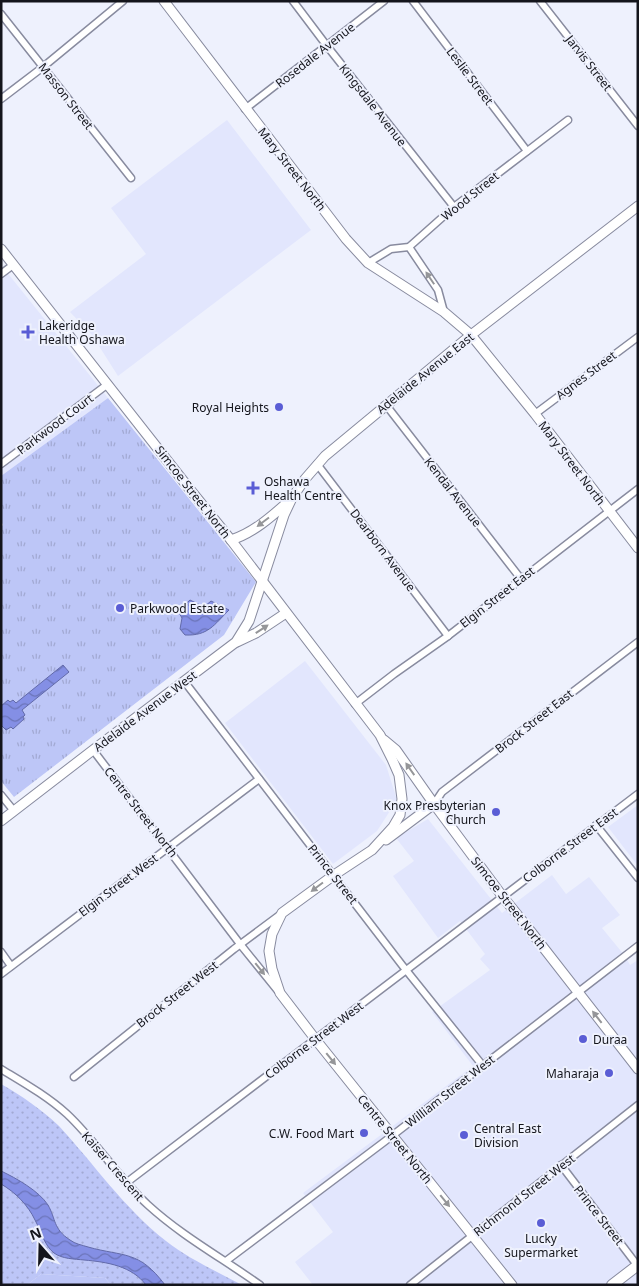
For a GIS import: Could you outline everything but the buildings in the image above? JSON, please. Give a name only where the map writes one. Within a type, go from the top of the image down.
[{"type":"main road","name":"Mary Street North","points":[[164,1],[346,239],[368,263],[444,312],[471,335],[535,414],[638,548]]},
{"type":"main road","name":"Adelaide Avenue East","points":[[262,581],[284,515],[292,498],[304,479],[324,456],[471,335],[638,206]]},
{"type":"main road","name":"Simcoe Street North","points":[[1,249],[231,540],[382,738],[399,775],[402,799]]},
{"type":"main road","points":[[231,540],[248,533],[292,498]]},
{"type":"main road","name":"Adelaide Avenue West","points":[[1,822],[236,642],[249,621],[262,581]]},
{"type":"main road","points":[[236,642],[256,633],[286,613]]},
{"type":"main road","name":"Simcoe Street North","points":[[382,738],[396,750],[503,897],[638,1069]]},
{"type":"main road","name":"Brock Street West","points":[[269,951],[272,934],[282,913],[372,850],[393,827],[400,816],[402,799]]},
{"type":"main road","points":[[372,850],[434,804]]},
{"type":"main road","name":"Centre Street North","points":[[269,951],[272,970],[280,993],[512,1285]]},
{"type":"main road","points":[[612,1285],[638,1265]]},
{"type":"street","points":[[1,99],[123,1]]},
{"type":"street","name":"Kingsdale Avenue","points":[[293,1],[454,207]]},
{"type":"street","name":"Rosedale Avenue","points":[[245,109],[384,1]]},
{"type":"street","name":"Leslie Street","points":[[413,1],[527,151]]},
{"type":"street","name":"Jarvis Street","points":[[540,1],[638,126]]},
{"type":"street","name":"Masson Street","points":[[1,14],[131,178]]},
{"type":"street","name":"Wood Street","points":[[368,263],[391,249],[409,247],[454,207],[568,120]]},
{"type":"street","points":[[409,247],[438,290],[444,312]]},
{"type":"street","points":[[1,274],[13,265]]},
{"type":"street","name":"Agnes Street","points":[[535,414],[638,337]]},
{"type":"street","name":"Parkwood Court","points":[[1,464],[108,384]]},
{"type":"street","name":"Kendal Avenue","points":[[386,405],[521,579]]},
{"type":"street","name":"Dearborn Avenue","points":[[318,464],[448,636]]},
{"type":"street","name":"Elgin Street East","points":[[356,704],[394,674],[448,636],[638,489]]},
{"type":"street","name":"Brock Street East","points":[[434,804],[442,792],[638,642]]},
{"type":"street","name":"Prince Street","points":[[184,682],[406,970],[483,1066]]},
{"type":"street","name":"Centre Street North","points":[[93,750],[240,944],[280,993]]},
{"type":"street","name":"Elgin Street West","points":[[1,974],[259,779]]},
{"type":"street","name":"Colborne Street East","points":[[503,897],[638,794]]},
{"type":"street","points":[[1,795],[14,811]]},
{"type":"street","points":[[596,825],[638,878]]},
{"type":"street","name":"Colborne Street West","points":[[126,1182],[503,897]]},
{"type":"street","name":"Brock Street West","points":[[74,1077],[240,944],[282,913]]},
{"type":"street","name":"William Street West","points":[[226,1261],[392,1136],[638,946]]},
{"type":"street","points":[[1,952],[11,966]]},
{"type":"street","name":"Kaiser Crescent","points":[[1,1069],[45,1096],[68,1115],[126,1182],[167,1222],[260,1285]]},
{"type":"street","name":"Richmond Street West","points":[[410,1285],[638,1105]]},
{"type":"street","name":"Prince Street","points":[[561,1165],[638,1265]]},
{"type":"shaded area","points":[[227,120],[311,230],[118,376],[92,335],[70,312],[146,254],[111,208]]},
{"type":"shaded area","name":"Lakeridge Health Oshawa","points":[[1,265],[108,398],[1,476]]},
{"type":"shaded area","points":[[305,661],[386,765],[397,800],[377,831],[333,864],[225,723]]},
{"type":"shaded area","points":[[638,805],[638,866],[608,827]]},
{"type":"shaded area","points":[[428,819],[502,913],[552,875],[566,894],[589,877],[620,915],[602,928],[630,965],[638,960],[638,1285],[313,1285],[295,1262],[333,1232],[303,1193],[473,1066],[432,1012],[490,970],[480,959],[485,954],[460,921],[438,938],[393,876],[414,861],[396,838]]},
{"type":"green space","name":"Parkwood Estate","points":[[108,398],[256,582],[224,635],[14,797],[1,781],[1,527],[3,525],[1,521],[1,476]]},
{"type":"green space","points":[[1,1084],[31,1103],[59,1126],[136,1214],[166,1241],[193,1259],[242,1285],[111,1285],[105,1278],[41,1274],[27,1285],[1,1285]]},
{"type":"green space","points":[[41,1274],[105,1278],[111,1285],[27,1285]]},
{"type":"water","points":[[190,600],[204,607],[211,601],[229,610],[215,625],[205,631],[199,634],[185,635],[180,629],[182,618],[178,611]]},
{"type":"water","points":[[63,665],[69,672],[22,710],[25,715],[24,719],[13,729],[11,727],[6,730],[1,725],[1,706],[8,700],[10,702],[13,700],[16,703]]},
{"type":"water","points":[[1,1171],[20,1181],[39,1195],[51,1210],[61,1232],[72,1241],[139,1260],[156,1274],[165,1285],[146,1285],[134,1273],[118,1266],[65,1258],[54,1253],[45,1242],[32,1214],[25,1204],[1,1184]]},
{"type":"place","name":"Lakeridge Health Oshawa","points":[[28,332]]},
{"type":"place","name":"Royal Heights","points":[[279,407]]},
{"type":"place","name":"Oshawa Health Centre","points":[[253,488]]},
{"type":"place","name":"Parkwood Estate","points":[[120,608]]},
{"type":"place","name":"Knox Presbyterian Church","points":[[496,812]]},
{"type":"place","name":"Duraa","points":[[583,1039]]},
{"type":"place","name":"Maharaja","points":[[609,1073]]},
{"type":"place","name":"C.W. Food Mart","points":[[364,1133]]},
{"type":"place","name":"Central East Division","points":[[464,1135]]},
{"type":"place","name":"Lucky Supermarket","points":[[541,1223]]}]
